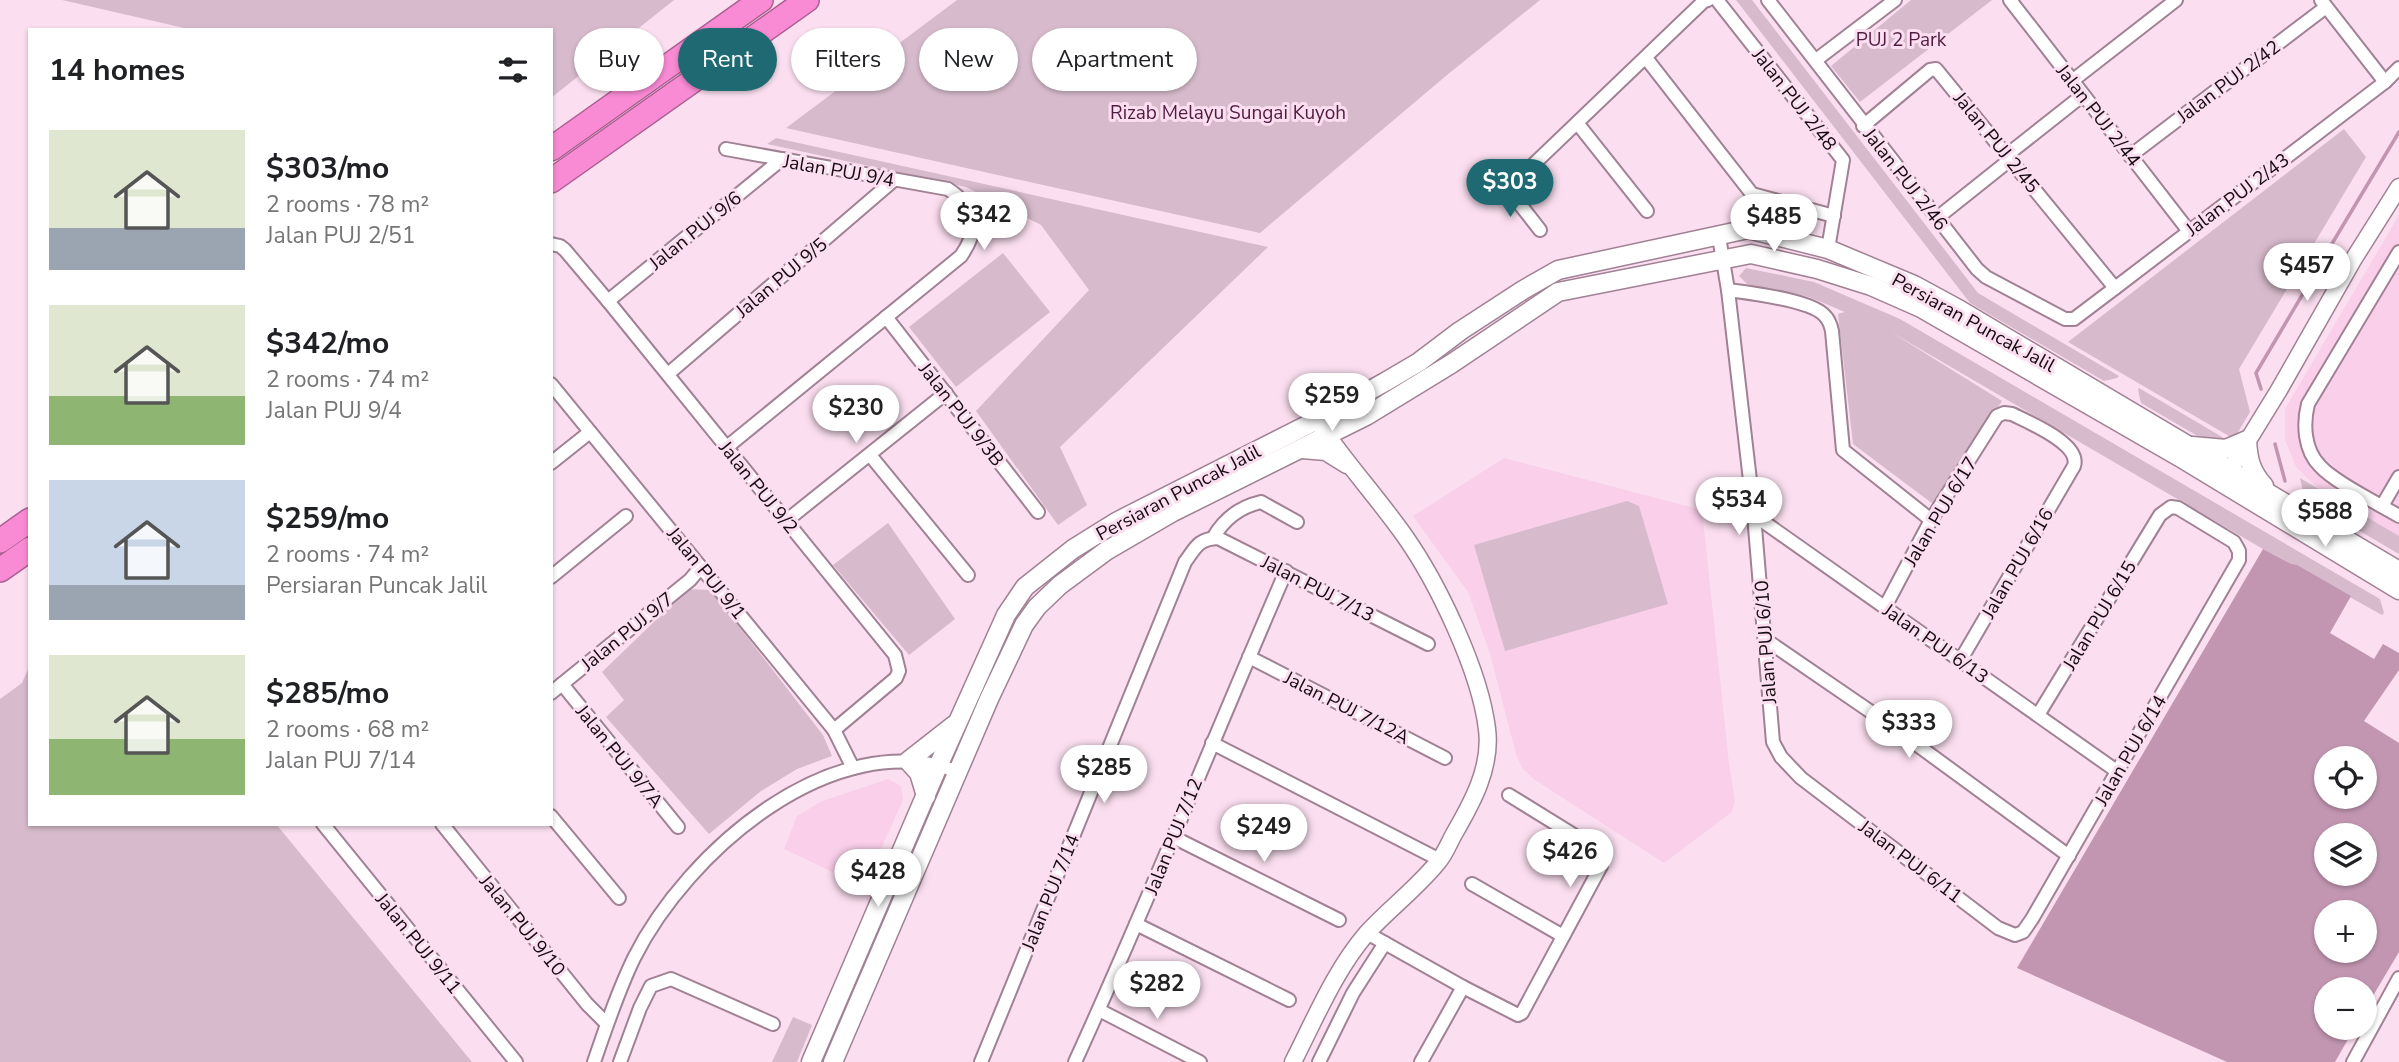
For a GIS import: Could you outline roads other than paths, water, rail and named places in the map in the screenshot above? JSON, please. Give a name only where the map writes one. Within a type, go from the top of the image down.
[{"type":"highway","points":[[553,148],[761,0]]},
{"type":"highway","points":[[553,180],[807,0]]},
{"type":"highway","points":[[0,541],[28,521]]},
{"type":"highway","points":[[0,570],[28,550]]},
{"type":"main road","name":"Persiaran Puncak Jalil","points":[[811,1062],[939,764],[1014,600],[1046,568],[1118,521],[1317,420],[1419,362],[1471,324],[1558,270],[1748,229],[1828,248],[1914,285],[1937,298],[2188,446],[2225,476],[2270,494],[2399,571]]},
{"type":"main road","name":"Persiaran Puncak Jalil","points":[[833,1062],[958,772],[1024,625],[1037,607],[1060,585],[1106,551],[1173,512],[1355,422],[1451,365],[1558,292],[1751,254],[1816,269],[1871,286],[1921,308],[2225,476],[2399,590]]},
{"type":"main road","points":[[1347,464],[1346,440],[1355,422]]},
{"type":"main road","points":[[2188,446],[2226,449],[2247,440],[2248,461],[2253,473],[2270,494]]},
{"type":"main road","points":[[1301,449],[1326,451],[1347,464]]},
{"type":"main road","points":[[926,796],[919,773],[908,761],[959,721]]},
{"type":"street","points":[[1540,230],[1510,190],[1512,185],[1708,0]]},
{"type":"street","name":"Jalan PUJ 2/48","points":[[1717,0],[1843,160],[1828,248]]},
{"type":"street","name":"Jalan PUJ 2/46","points":[[1768,0],[1816,60],[1863,126],[1981,274],[2055,316],[2074,319]]},
{"type":"street","points":[[2072,81],[2176,0]]},
{"type":"street","name":"Jalan PUJ 2/48","points":[[1816,60],[1891,1]]},
{"type":"street","name":"Jalan PUJ 2/44","points":[[2017,3],[2072,81],[2188,230]]},
{"type":"street","points":[[2324,3],[2385,82]]},
{"type":"street","name":"Jalan PUJ 2/42","points":[[2130,156],[2324,3]]},
{"type":"street","points":[[1646,58],[1752,194],[1834,216]]},
{"type":"street","name":"Jalan PUJ 2/43","points":[[2074,319],[2385,82],[2399,68]]},
{"type":"street","name":"Jalan PUJ 2/45","points":[[1863,126],[1930,70],[1936,69],[2115,288]]},
{"type":"street","points":[[1937,218],[2083,95]]},
{"type":"street","points":[[1578,124],[1647,211]]},
{"type":"street","name":"Jalan PUJ 9/4","points":[[726,149],[948,189],[969,209],[975,228],[969,245],[961,256],[727,447]]},
{"type":"street","name":"Jalan PUJ 9/6","points":[[608,301],[782,159]]},
{"type":"street","name":"Jalan PUJ 9/5","points":[[668,374],[894,180]]},
{"type":"street","points":[[2225,476],[2399,187]]},
{"type":"street","name":"Jalan PUJ 6/10","points":[[1719,237],[1728,290],[1754,515],[1773,742],[1781,757],[1809,783]]},
{"type":"street","name":"Jalan PUJ 9/2","points":[[553,244],[565,250],[608,301],[895,655],[899,671],[891,683],[834,730]]},
{"type":"street","points":[[2399,252],[2308,404],[2304,418],[2306,435],[2319,465],[2399,516]]},
{"type":"street","points":[[1728,290],[1780,298],[1812,307],[1826,316],[1832,331],[1843,450],[1931,520]]},
{"type":"street","name":"Jalan PUJ 9/3B","points":[[886,317],[1038,512]]},
{"type":"street","name":"Jalan PUJ 9/1","points":[[553,386],[834,730],[853,768]]},
{"type":"street","points":[[786,521],[946,393]]},
{"type":"street","name":"Jalan PUJ 6/17","points":[[1885,607],[1931,520],[1997,416],[2012,414],[2060,440],[2074,453],[2074,466]]},
{"type":"street","points":[[1293,1062],[1335,981],[1367,933],[1405,898],[1440,860],[1472,802],[1485,766],[1488,731],[1477,688],[1447,610],[1404,536],[1347,464],[1317,420]]},
{"type":"street","points":[[553,461],[590,432]]},
{"type":"street","points":[[870,455],[968,575]]},
{"type":"street","name":"Jalan PUJ 6/16","points":[[1960,661],[2074,466]]},
{"type":"street","points":[[2382,506],[2399,477]]},
{"type":"street","name":"Jalan PUJ 7/14","points":[[985,1060],[1185,562],[1197,545],[1210,539],[1233,514],[1250,505],[1261,502],[1297,522]]},
{"type":"street","name":"Jalan PUJ 6/14","points":[[2015,935],[2023,932],[2032,919],[2239,560],[2239,551],[2234,542],[2185,511],[2171,507],[2160,514]]},
{"type":"street","name":"Jalan PUJ 6/15","points":[[2038,715],[2160,514]]},
{"type":"street","name":"Jalan PUJ 6/13","points":[[1754,515],[2118,772]]},
{"type":"street","points":[[553,575],[626,516]]},
{"type":"street","name":"Jalan PUJ 7/13","points":[[1210,539],[1218,538],[1429,644]]},
{"type":"street","name":"Jalan PUJ 9/7","points":[[556,689],[690,580],[701,567]]},
{"type":"street","name":"Jalan PUJ 7/12","points":[[1075,1062],[1175,838],[1212,743],[1286,571]]},
{"type":"street","points":[[1766,640],[1890,724],[2069,856]]},
{"type":"street","name":"Jalan PUJ 7/12A","points":[[1248,657],[1445,758]]},
{"type":"street","name":"Jalan PUJ 9/7A","points":[[556,689],[678,827]]},
{"type":"street","points":[[1212,743],[1440,860]]},
{"type":"street","points":[[594,1062],[635,957],[666,908],[704,861],[768,806],[813,783],[853,768],[881,762],[939,764],[958,772]]},
{"type":"street","name":"Jalan PUJ 6/11","points":[[1809,783],[1998,928],[2015,935]]},
{"type":"street","points":[[1367,933],[1463,987],[1518,1014],[1522,1013],[1601,866],[1599,855],[1590,845],[1509,795]]},
{"type":"street","points":[[553,818],[618,898]]},
{"type":"street","name":"Jalan PUJ 9/11","points":[[325,826],[516,1062]]},
{"type":"street","name":"Jalan PUJ 9/10","points":[[444,826],[587,1004],[607,1024]]},
{"type":"street","points":[[1175,838],[1339,920]]},
{"type":"street","points":[[1472,884],[1563,936]]},
{"type":"street","points":[[1136,924],[1289,1000]]},
{"type":"street","points":[[1319,1062],[1353,993],[1385,943]]},
{"type":"street","points":[[2353,1062],[2399,978]]},
{"type":"street","points":[[622,1061],[640,1008],[651,986],[671,979],[773,1024]]},
{"type":"street","points":[[1421,1062],[1463,987]]},
{"type":"street","points":[[1099,1010],[1200,1062]]},
{"type":"waterway","points":[[2330,247],[2399,132]]},
{"type":"waterway","points":[[2261,389],[2256,373],[2317,270]]},
{"type":"waterway","points":[[2275,444],[2285,481]]},
{"type":"park label","name":"PUJ 2 Park","points":[[1901,39]]},
{"type":"park label","name":"Rizab Melayu Sungai Kuyoh","points":[[1228,112]]}]
